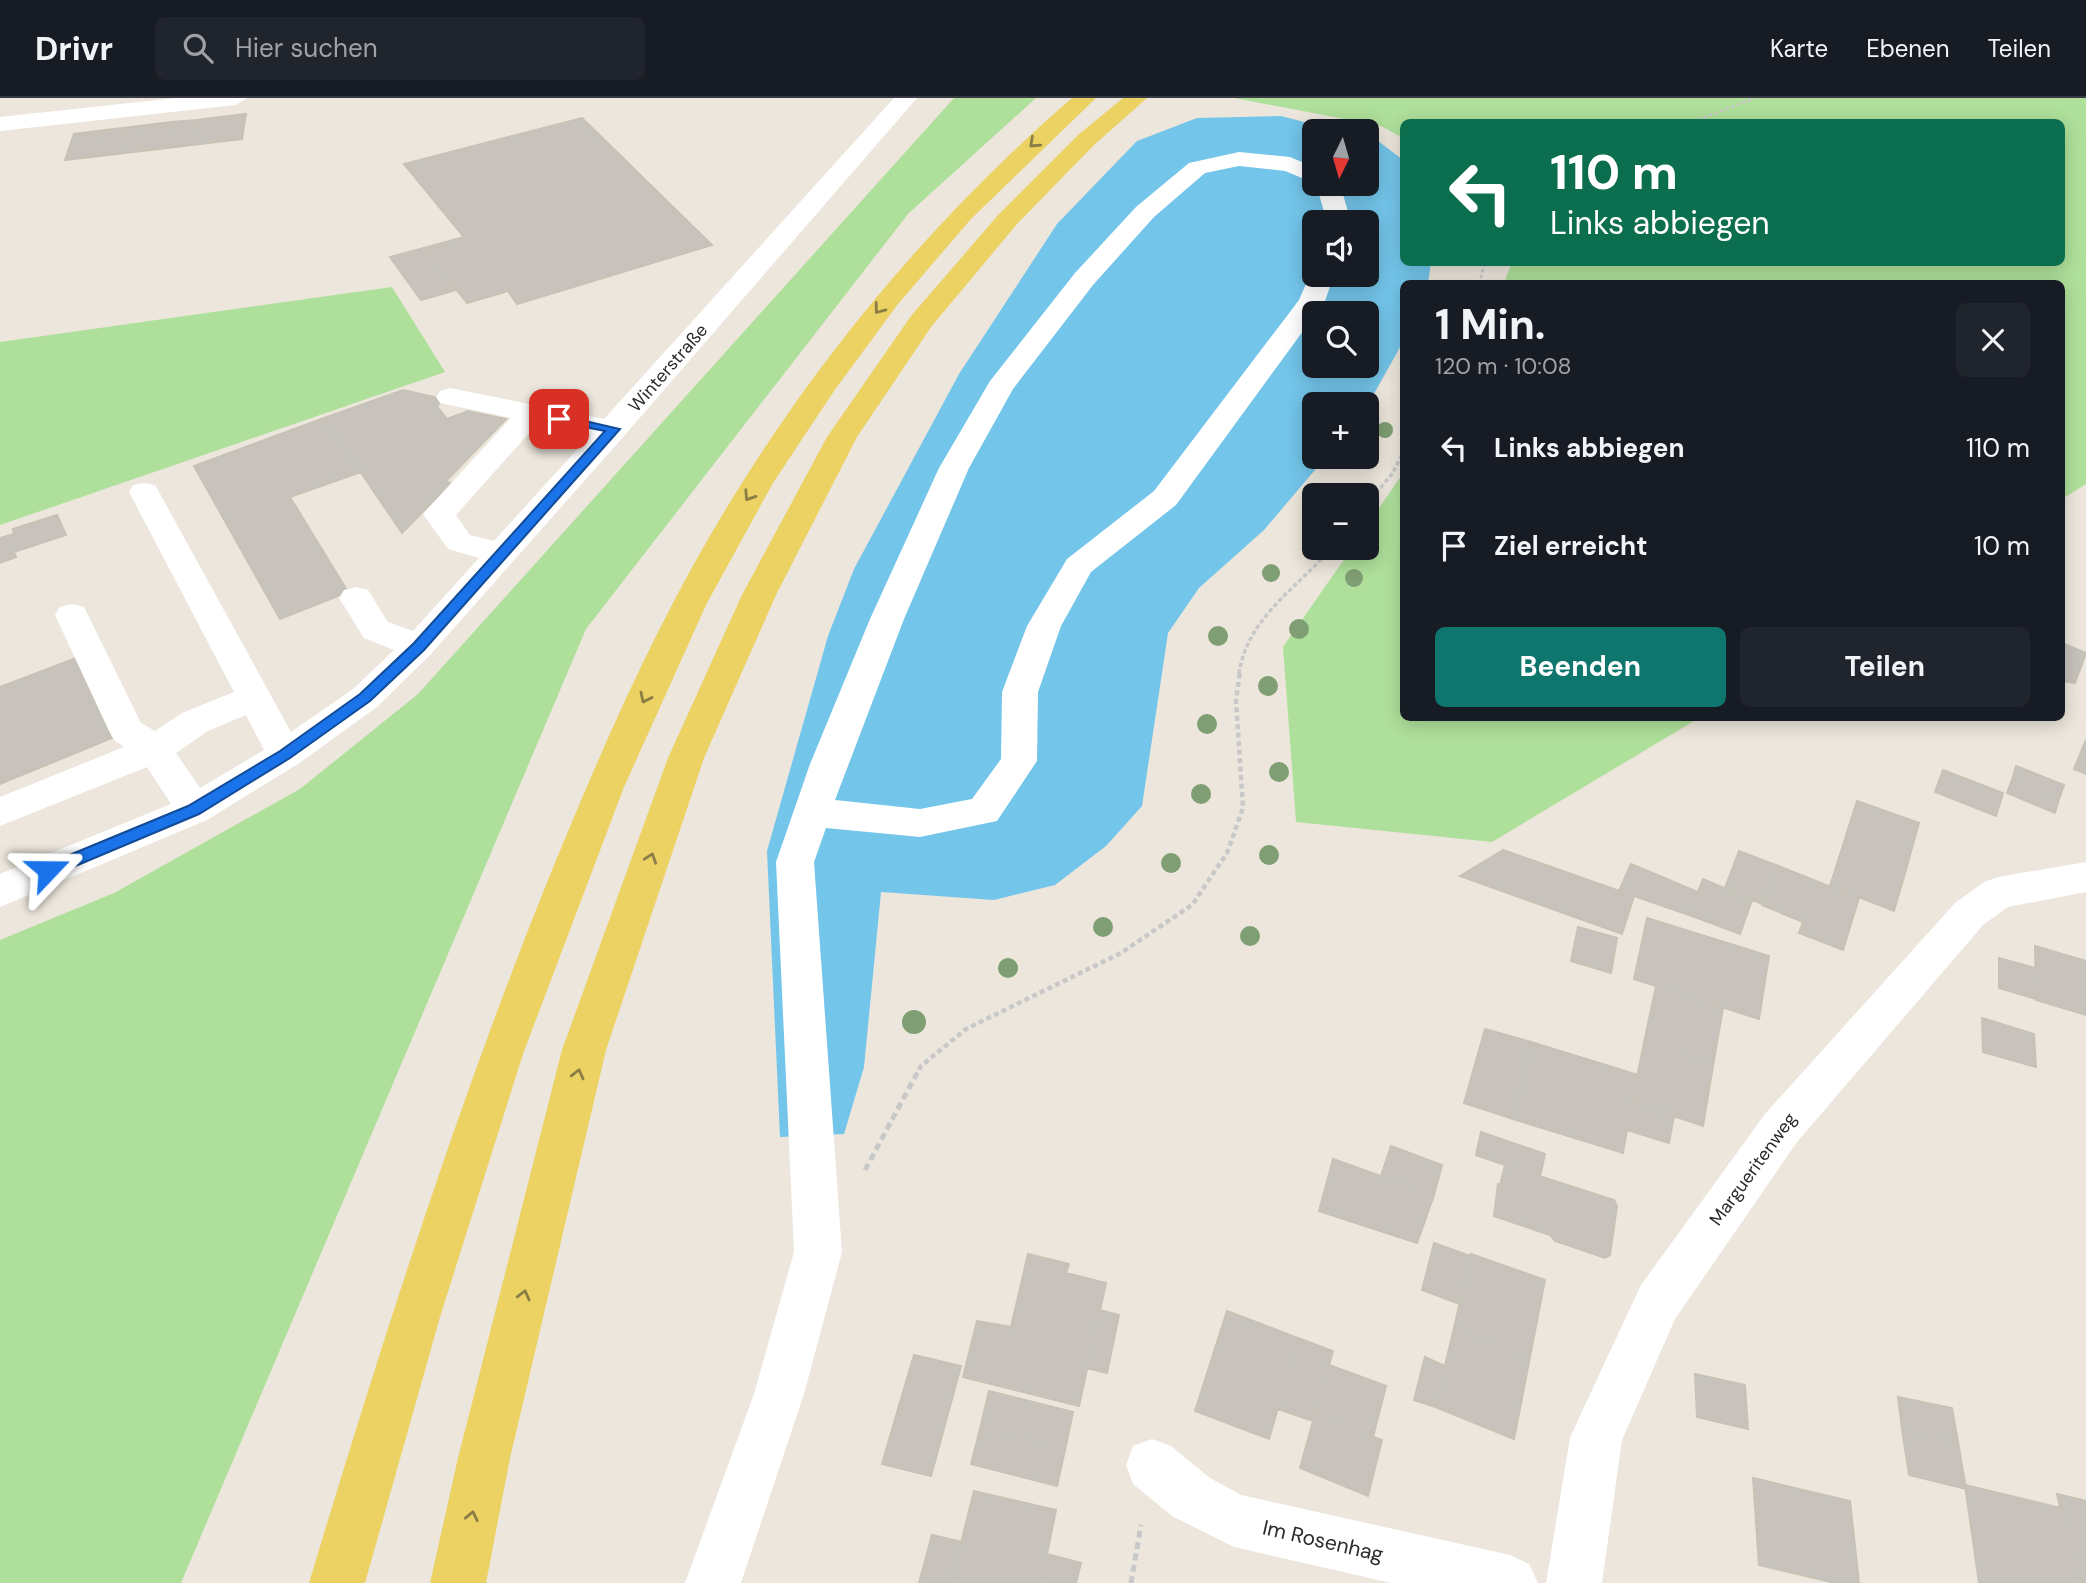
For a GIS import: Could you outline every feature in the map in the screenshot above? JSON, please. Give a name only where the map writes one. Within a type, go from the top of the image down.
[{"type":"main road","points":[[337,1583],[388,1403],[470,1144],[538,952],[606,783],[674,634],[740,510],[808,407],[881,305],[997,177],[1085,98]]},
{"type":"main road","points":[[458,1583],[484,1458],[584,1050],[686,758],[759,595],[842,437],[921,322],[1008,219],[1086,140],[1136,98]]},
{"type":"street","points":[[0,124],[236,98]]},
{"type":"street","name":"Winterstraße","points":[[0,891],[194,810],[285,755],[365,698],[419,646],[502,554],[906,98]]},
{"type":"street","points":[[713,1583],[779,1394],[818,1252],[795,862],[828,764],[887,619],[954,468],[1000,387],[1075,290],[1145,212],[1197,168],[1239,159],[1290,164],[1302,170]]},
{"type":"street","points":[[812,812],[920,823],[984,811],[1019,761],[1020,692],[1044,626],[1078,566],[1165,498],[1312,301],[1317,287]]},
{"type":"street","points":[[450,397],[614,429]]},
{"type":"street","points":[[502,554],[459,542],[439,514],[531,413]]},
{"type":"street","points":[[144,492],[285,755]]},
{"type":"street","points":[[356,598],[376,630],[419,646]]},
{"type":"street","points":[[72,615],[127,731],[155,749],[194,810]]},
{"type":"street","points":[[0,812],[155,749],[195,722],[254,698]]},
{"type":"street","name":"Margueritenweg","points":[[1574,1583],[1596,1438],[1658,1302],[1781,1128],[1969,914],[1998,893],[2086,877]]},
{"type":"street","name":"Im Rosenhag","points":[[1152,1465],[1191,1497],[1234,1520],[1510,1583]]},
{"type":"path","points":[[1700,119],[1755,98]]},
{"type":"path","points":[[1379,490],[1400,459]]},
{"type":"path","points":[[858,1183],[921,1066],[966,1029],[1005,1007],[1121,953],[1192,905],[1227,853],[1243,808],[1236,700],[1242,653],[1271,606],[1321,560]]},
{"type":"green space","points":[[954,98],[1036,98],[908,214],[586,629],[181,1583],[0,1583],[0,940],[114,893],[300,789],[418,694]]},
{"type":"green space","points":[[1234,98],[2086,98],[2086,484],[2065,497],[2065,280],[1505,280],[1510,266],[2065,266],[2065,119],[1400,119],[1400,136],[1379,126],[1379,119],[1344,119]]},
{"type":"green space","points":[[392,287],[445,372],[0,525],[0,342]]},
{"type":"green space","points":[[1400,477],[1400,721],[1694,721],[1492,842],[1296,822],[1283,647],[1344,560],[1379,560],[1379,508]]},
{"type":"water","points":[[1281,116],[1302,121],[1302,196],[1379,196],[1379,142],[1400,158],[1400,266],[1431,266],[1428,280],[1400,280],[1400,347],[1375,392],[1302,392],[1302,469],[1316,469],[1264,530],[1199,588],[1168,633],[1142,806],[1106,846],[1055,885],[994,900],[881,892],[864,1067],[844,1134],[780,1137],[767,851],[828,636],[854,569],[959,374],[1057,224],[1137,141],[1197,118]]},
{"type":"building","points":[[246,114],[242,139],[216,142],[221,117]]},
{"type":"building","points":[[221,117],[216,142],[191,145],[197,120]]},
{"type":"building","points":[[582,118],[712,245],[517,304],[508,291],[467,303],[424,248],[464,237],[404,164]]},
{"type":"building","points":[[197,120],[191,145],[167,148],[172,122]]},
{"type":"building","points":[[172,122],[167,148],[141,151],[147,125]]},
{"type":"building","points":[[147,125],[141,151],[116,154],[123,128]]},
{"type":"building","points":[[123,128],[116,154],[91,157],[98,131]]},
{"type":"building","points":[[98,131],[91,157],[65,160],[74,134]]},
{"type":"building","points":[[424,248],[456,290],[421,300],[390,257]]},
{"type":"building","points":[[403,390],[443,399],[437,406],[447,419],[468,411],[506,419],[446,481],[451,483],[402,533],[324,418]]},
{"type":"building","points":[[324,418],[361,472],[290,497],[348,592],[280,619],[194,466]]},
{"type":"building","points":[[57,515],[66,535],[14,552],[16,557],[0,563],[0,538],[14,534],[13,529]]},
{"type":"building","points":[[2065,644],[2086,653],[2075,683],[2065,681]]},
{"type":"building","points":[[76,658],[112,738],[0,784],[0,687]]},
{"type":"building","points":[[2086,740],[2086,774],[2074,769]]},
{"type":"building","points":[[2016,766],[2064,785],[2059,799],[2012,780]]},
{"type":"building","points":[[1943,770],[2003,793],[1996,816],[1935,792]]},
{"type":"building","points":[[2012,780],[2059,799],[2055,813],[2007,793]]},
{"type":"building","points":[[1857,801],[1919,823],[1907,866],[1844,842]]},
{"type":"building","points":[[1844,842],[1907,866],[1894,911],[1830,886]]},
{"type":"building","points":[[1503,850],[1634,896],[1622,934],[1460,876]]},
{"type":"building","points":[[1739,851],[1776,865],[1762,904],[1725,888]]},
{"type":"building","points":[[1631,864],[1698,892],[1689,915],[1619,891]]},
{"type":"building","points":[[1776,865],[1859,898],[1843,950],[1799,933],[1803,922],[1762,905]]},
{"type":"building","points":[[1703,879],[1752,900],[1740,934],[1689,915]]},
{"type":"building","points":[[1647,918],[1769,956],[1759,1019],[1634,979]]},
{"type":"building","points":[[1578,927],[1617,938],[1611,973],[1571,961]]},
{"type":"building","points":[[2035,946],[2086,961],[2086,1015],[2036,1000]]},
{"type":"building","points":[[1999,958],[2035,968],[2036,999],[1999,988]]},
{"type":"building","points":[[1656,986],[1723,1008],[1713,1066],[1644,1043]]},
{"type":"building","points":[[1982,1018],[2034,1034],[2036,1067],[1983,1052]]},
{"type":"building","points":[[1485,1029],[1531,1042],[1513,1119],[1464,1103]]},
{"type":"building","points":[[1531,1042],[1638,1075],[1632,1102],[1674,1116],[1669,1143],[1627,1130],[1623,1153],[1513,1119]]},
{"type":"building","points":[[1644,1043],[1713,1066],[1703,1126],[1632,1102]]},
{"type":"building","points":[[1481,1132],[1545,1154],[1540,1177],[1476,1155]]},
{"type":"building","points":[[1391,1146],[1442,1165],[1434,1195],[1381,1176]]},
{"type":"building","points":[[1333,1159],[1434,1195],[1417,1243],[1319,1211]]},
{"type":"building","points":[[1505,1165],[1614,1200],[1617,1206],[1610,1255],[1605,1258],[1494,1216],[1498,1184],[1500,1185]]},
{"type":"building","points":[[1434,1243],[1470,1256],[1459,1304],[1422,1290]]},
{"type":"building","points":[[1028,1254],[1069,1264],[1066,1273],[1106,1283],[1079,1406],[963,1377],[977,1321],[1011,1327]]},
{"type":"building","points":[[1471,1254],[1545,1280],[1530,1357],[1454,1328]]},
{"type":"building","points":[[1100,1310],[1119,1315],[1107,1373],[1087,1368]]},
{"type":"building","points":[[1227,1311],[1298,1338],[1269,1439],[1195,1411]]},
{"type":"building","points":[[1454,1328],[1530,1357],[1514,1439],[1435,1407]]},
{"type":"building","points":[[1298,1338],[1333,1351],[1313,1421],[1278,1409]]},
{"type":"building","points":[[914,1355],[961,1366],[946,1421],[898,1409]]},
{"type":"building","points":[[1425,1357],[1445,1366],[1435,1407],[1414,1400]]},
{"type":"building","points":[[1329,1365],[1386,1386],[1373,1437],[1315,1414]]},
{"type":"building","points":[[1695,1374],[1745,1385],[1748,1429],[1697,1417]]},
{"type":"building","points":[[989,1391],[1073,1412],[1065,1450],[980,1429]]},
{"type":"building","points":[[1898,1397],[1952,1408],[1958,1442],[1902,1429]]},
{"type":"building","points":[[898,1409],[946,1421],[931,1476],[882,1464]]},
{"type":"building","points":[[1315,1414],[1382,1440],[1368,1496],[1300,1468]]},
{"type":"building","points":[[980,1429],[1065,1450],[1057,1486],[971,1464]]},
{"type":"building","points":[[1902,1429],[1958,1442],[1966,1489],[1909,1475]]},
{"type":"building","points":[[1753,1478],[1850,1501],[1859,1583],[1835,1583],[1759,1565]]},
{"type":"building","points":[[1965,1485],[2065,1509],[2080,1583],[1979,1583]]},
{"type":"building","points":[[974,1491],[1056,1510],[1041,1583],[951,1583]]},
{"type":"building","points":[[2057,1494],[2086,1501],[2086,1583],[2079,1581],[2065,1509],[2060,1508]]},
{"type":"building","points":[[932,1535],[962,1542],[951,1583],[919,1583]]},
{"type":"building","points":[[1047,1554],[1081,1563],[1076,1583],[1041,1583]]},
{"type":"route","points":[[48,870],[194,810],[285,755],[365,698],[419,646],[614,429],[559,419]]}]
